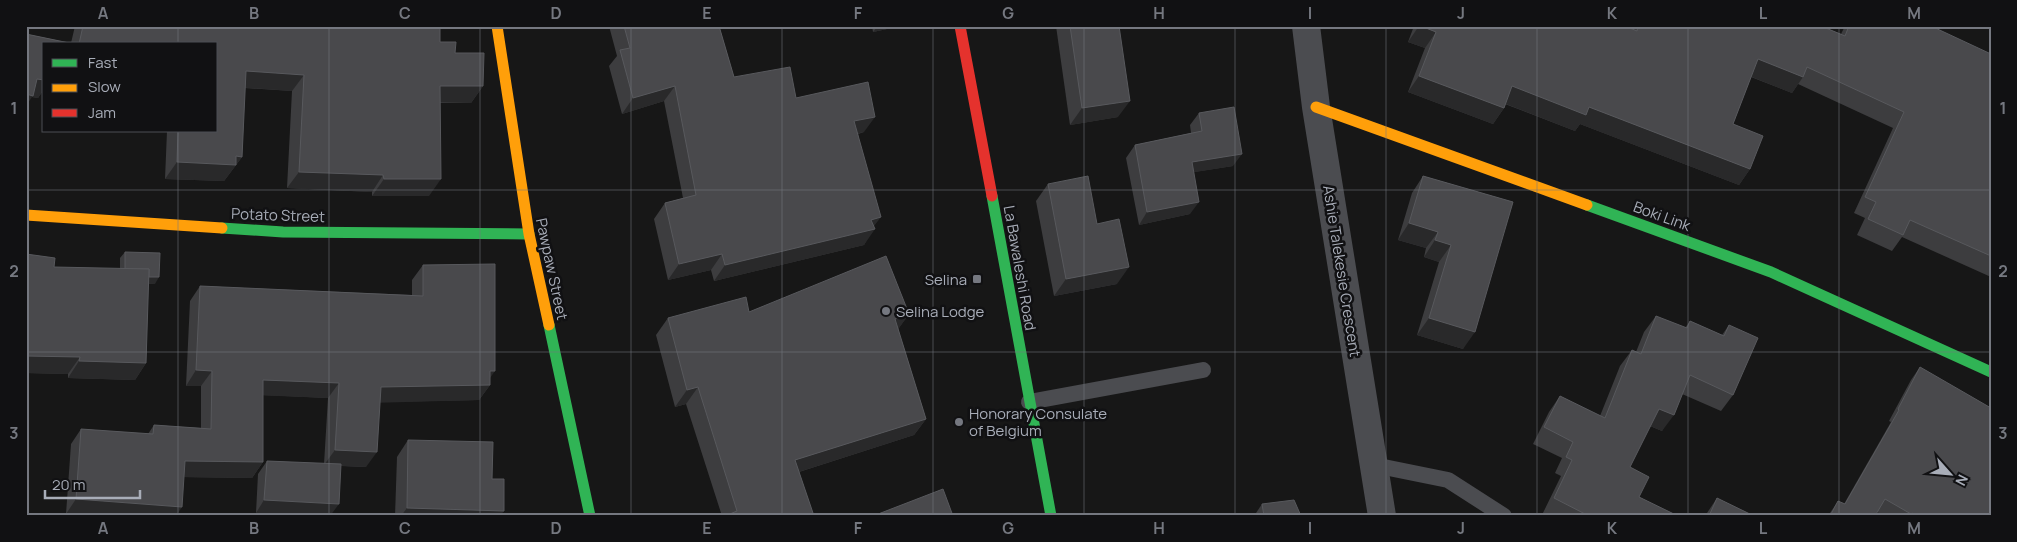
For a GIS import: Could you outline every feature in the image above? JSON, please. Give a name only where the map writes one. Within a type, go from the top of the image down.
[{"type":"street","name":"Pawpaw Street","points":[[497,26],[529,234],[590,516]]},
{"type":"street","name":"La Bawaleshi Road","points":[[960,26],[1051,516]]},
{"type":"street","name":"Ashie Talekesie Crescent","points":[[1306,26],[1316,107],[1382,516]]},
{"type":"street","name":"Boki Link","points":[[1316,107],[1771,272],[1991,372]]},
{"type":"street","name":"Potato Street","points":[[26,215],[284,232],[529,234]]},
{"type":"lane","points":[[1030,402],[1203,370]]},
{"type":"lane","points":[[1374,465],[1448,480],[1504,516]]},
{"type":"building","points":[[83,26],[440,26],[440,42],[456,42],[455,53],[484,53],[483,86],[440,86],[441,179],[384,179],[383,175],[299,172],[304,75],[246,71],[242,157],[236,156],[236,165],[177,162],[178,132],[218,132],[218,42],[79,42]]},
{"type":"building","points":[[624,26],[719,26],[734,77],[790,67],[796,98],[868,82],[875,117],[854,121],[881,217],[871,220],[875,229],[725,265],[722,254],[679,264],[665,203],[696,195],[675,86],[633,98],[620,50],[630,48]]},
{"type":"building","points":[[1070,26],[1119,26],[1130,101],[1082,108]]},
{"type":"building","points":[[1421,26],[1625,26],[1637,31],[1638,26],[1821,26],[1845,36],[1849,26],[1931,26],[1991,54],[1991,256],[1910,220],[1903,235],[1868,219],[1876,202],[1865,197],[1904,112],[1807,67],[1803,77],[1758,59],[1733,124],[1763,136],[1750,169],[1589,107],[1586,115],[1512,86],[1504,108],[1419,76],[1436,32]]},
{"type":"building","points":[[26,34],[64,42],[42,42],[42,80],[37,79],[33,96],[26,94]]},
{"type":"building","points":[[1234,107],[1242,154],[1192,162],[1199,202],[1147,212],[1135,145],[1202,131],[1199,113]]},
{"type":"building","points":[[1088,176],[1097,224],[1119,219],[1129,267],[1066,279],[1048,184]]},
{"type":"building","points":[[1423,176],[1513,202],[1475,332],[1429,318],[1451,245],[1435,240],[1438,232],[1409,223]]},
{"type":"building","points":[[125,252],[160,253],[159,277],[149,277],[149,269],[125,269]]},
{"type":"building","points":[[26,254],[55,258],[54,267],[149,269],[146,363],[79,361],[80,357],[26,356]]},
{"type":"building","points":[[886,256],[909,314],[895,319],[926,419],[795,460],[814,516],[725,516],[737,511],[698,387],[687,390],[668,318],[746,297],[749,312]]},
{"type":"building","points":[[495,264],[495,371],[490,371],[490,385],[381,387],[377,452],[335,450],[339,383],[263,380],[263,462],[185,461],[182,507],[76,499],[81,429],[153,434],[154,425],[211,429],[212,371],[196,370],[200,286],[423,296],[423,265]]},
{"type":"building","points":[[1656,316],[1687,328],[1690,321],[1724,336],[1729,325],[1758,338],[1733,395],[1690,375],[1674,415],[1659,409],[1630,467],[1649,477],[1639,497],[1678,516],[1589,516],[1554,498],[1572,460],[1566,457],[1573,442],[1544,427],[1560,396],[1605,418],[1632,350],[1641,354]]},
{"type":"building","points":[[1920,367],[1991,408],[1991,516],[1917,516],[1885,499],[1875,516],[1830,516],[1838,501],[1845,504],[1899,410]]},
{"type":"building","points":[[408,440],[493,442],[492,479],[504,479],[504,511],[407,508]]},
{"type":"building","points":[[267,461],[341,464],[339,504],[264,500]]},
{"type":"building","points":[[943,489],[953,516],[873,516]]},
{"type":"building","points":[[1717,498],[1754,516],[1709,516]]},
{"type":"building","points":[[1294,500],[1301,516],[1264,516],[1262,504]]},
{"type":"traffic: fast","points":[[992,196],[1051,516]]},
{"type":"traffic: fast","points":[[1587,205],[1771,272],[1991,372]]},
{"type":"traffic: fast","points":[[222,228],[283,232],[529,234]]},
{"type":"traffic: fast","points":[[549,325],[590,516]]},
{"type":"traffic: slow","points":[[497,26],[529,234],[549,325]]},
{"type":"traffic: slow","points":[[1316,107],[1587,205]]},
{"type":"traffic: slow","points":[[26,215],[222,228]]},
{"type":"traffic: jam","points":[[960,26],[992,196]]},
{"type":"place","name":"Selina","points":[[977,279]]},
{"type":"place","name":"Selina Lodge","points":[[886,311]]},
{"type":"place","name":"Honorary Consulate of Belgium","points":[[959,422]]}]
